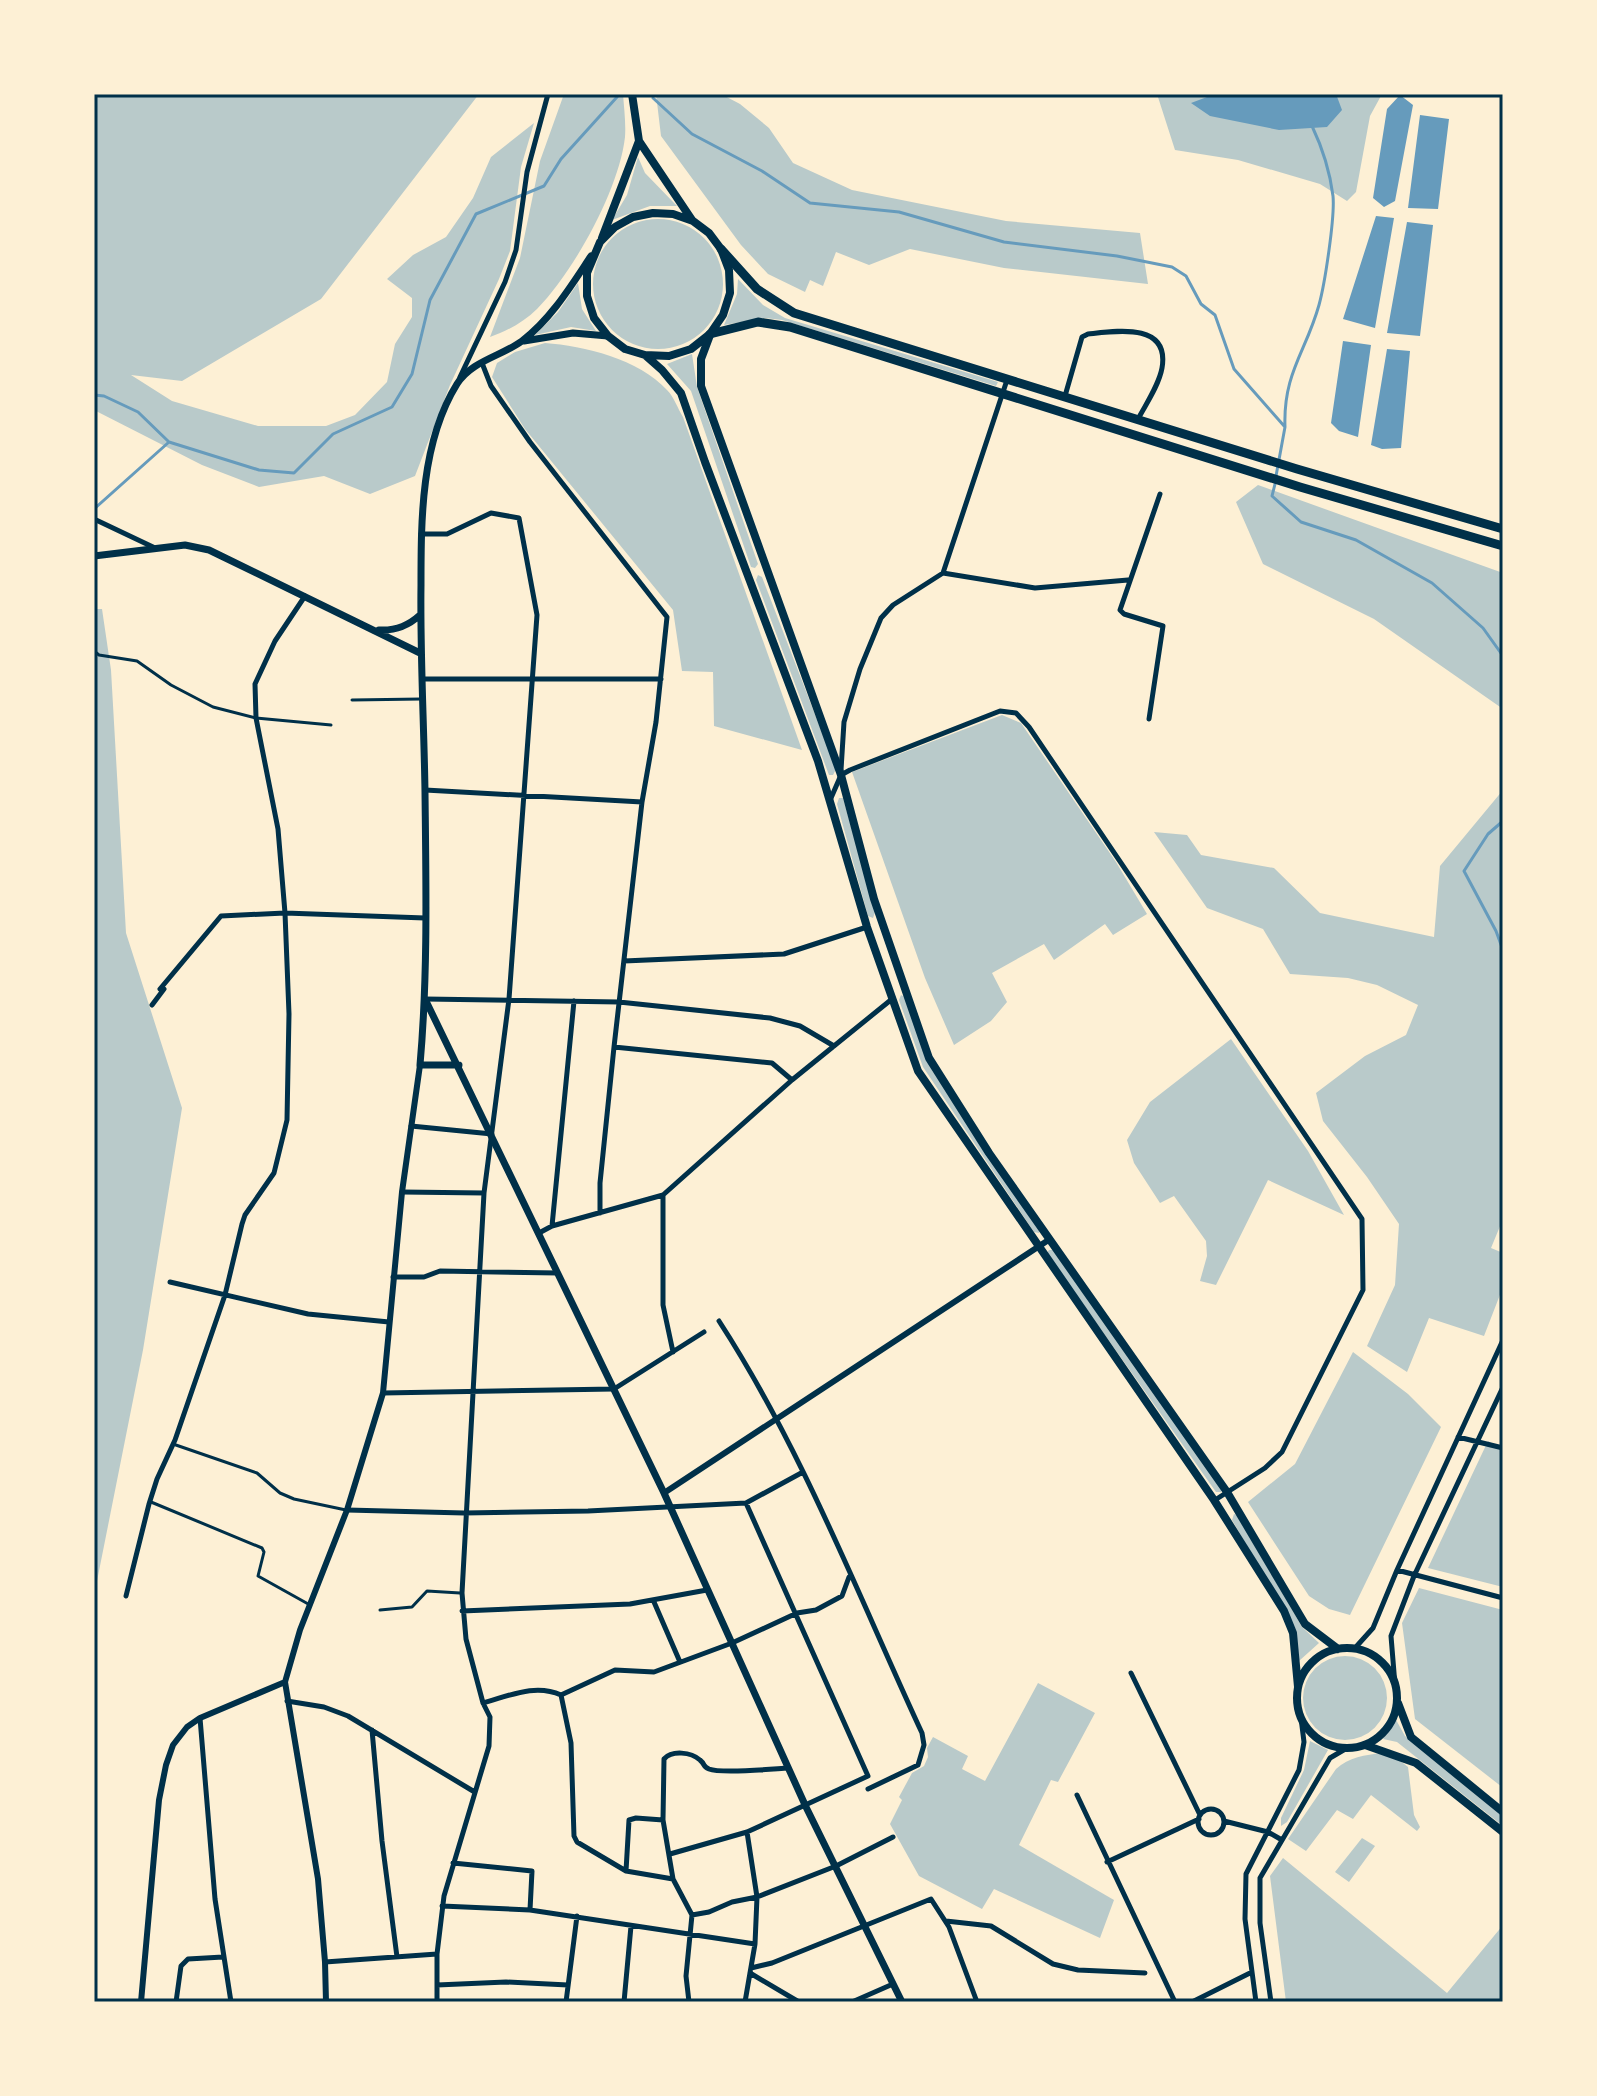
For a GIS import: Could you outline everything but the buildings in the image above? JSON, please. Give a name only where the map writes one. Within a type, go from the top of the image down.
[{"type":"highway","points":[[721,249],[757,289],[794,313],[1297,469],[1503,529]]},
{"type":"highway","points":[[710,334],[758,322],[790,327],[1300,487],[1503,546]]},
{"type":"main road","points":[[632,94],[639,141],[693,221]]},
{"type":"main road","points":[[459,1065],[420,1065],[425,999],[425,790],[420,615],[421,534],[427,475],[436,431],[458,381],[482,363],[522,341],[555,308],[600,242],[639,141]]},
{"type":"main road","points":[[600,242],[615,227],[633,217],[653,213],[673,214],[693,221],[709,233],[721,249],[729,270],[730,293],[723,315],[710,334],[701,359],[701,386],[841,775],[874,899],[929,1058],[989,1153],[1227,1492],[1305,1624],[1338,1649]]},
{"type":"main road","points":[[595,251],[587,273],[587,296],[594,318],[608,336],[625,349],[645,355],[669,356],[691,349],[710,334]]},
{"type":"main road","points":[[522,341],[573,333],[608,336]]},
{"type":"main road","points":[[645,355],[681,393],[831,798],[867,927],[918,1071],[1214,1500],[1284,1611],[1293,1633],[1297,1703],[1309,1731],[1320,1740],[1347,1748],[1365,1745],[1381,1734],[1392,1719],[1397,1700]]},
{"type":"main road","points":[[94,556],[185,545],[209,550],[420,653]]},
{"type":"main road","points":[[376,629],[391,630],[405,626],[420,615]]},
{"type":"main road","points":[[425,999],[672,1508],[806,1807],[902,2002]]},
{"type":"main road","points":[[1298,1687],[1305,1669],[1319,1656],[1338,1649],[1355,1648],[1371,1653],[1385,1664],[1411,1737],[1503,1812]]},
{"type":"main road","points":[[1365,1745],[1416,1763],[1503,1832]]},
{"type":"street","points":[[458,381],[505,282],[516,250],[527,172],[548,94]]},
{"type":"street","points":[[1065,397],[1082,337],[1139,331],[1153,339],[1163,352],[1162,371],[1138,419]]},
{"type":"street","points":[[482,363],[491,386],[530,442],[667,617],[619,1002],[600,1183],[600,1213]]},
{"type":"street","points":[[831,798],[841,775],[844,722],[860,669],[881,618],[893,605],[943,573],[1007,379]]},
{"type":"street","points":[[1149,719],[1163,626],[1121,612],[1128,580],[1141,552],[1160,494]]},
{"type":"street","points":[[421,534],[447,534],[491,513],[519,518],[537,615],[509,999],[493,1134],[487,1152],[464,1513],[462,1611],[466,1639],[483,1703],[490,1717],[489,1746],[473,1791],[442,1906],[437,1954],[437,2002]]},
{"type":"street","points":[[94,519],[153,547]]},
{"type":"street","points":[[943,573],[1035,588],[1128,580]]},
{"type":"street","points":[[126,1596],[150,1502],[225,1295],[245,1215],[274,1173],[286,1130],[289,1014],[285,913],[273,794],[256,718],[255,684],[275,641],[305,596]]},
{"type":"street","points":[[422,679],[661,679]]},
{"type":"street","points":[[841,775],[1000,711],[1016,713],[1029,727],[1362,1219],[1363,1290],[1282,1452],[1265,1468],[1214,1500]]},
{"type":"street","points":[[425,790],[642,802]]},
{"type":"street","points":[[160,989],[221,916],[285,913],[425,918]]},
{"type":"street","points":[[152,1005],[221,916]]},
{"type":"street","points":[[624,961],[784,954],[867,927]]},
{"type":"street","points":[[425,999],[619,1002],[770,1018],[800,1026],[834,1046]]},
{"type":"street","points":[[539,1233],[552,1226],[663,1195],[792,1080],[892,999]]},
{"type":"street","points":[[552,1226],[574,1001]]},
{"type":"street","points":[[614,1047],[772,1063],[792,1080]]},
{"type":"street","points":[[326,2002],[318,1879],[285,1682],[310,1605],[347,1510],[383,1393],[392,1277],[420,1065]]},
{"type":"street","points":[[411,1126],[493,1134]]},
{"type":"street","points":[[402,1192],[484,1193]]},
{"type":"street","points":[[663,1195],[663,1305],[673,1352]]},
{"type":"street","points":[[664,1493],[1050,1239]]},
{"type":"street","points":[[392,1277],[424,1277],[440,1271],[559,1273]]},
{"type":"street","points":[[170,1282],[308,1314],[389,1322]]},
{"type":"street","points":[[719,1321],[803,1472],[922,1733],[924,1745],[918,1765],[868,1789]]},
{"type":"street","points":[[383,1393],[614,1389],[704,1332]]},
{"type":"street","points":[[1355,1648],[1373,1628],[1503,1340]]},
{"type":"street","points":[[1395,1685],[1391,1636],[1414,1576],[1503,1387]]},
{"type":"street","points":[[1458,1437],[1503,1448]]},
{"type":"street","points":[[347,1510],[464,1513],[746,1503],[803,1472]]},
{"type":"street","points":[[670,1854],[747,1832],[868,1776],[746,1503]]},
{"type":"street","points":[[1397,1570],[1503,1598]]},
{"type":"street","points":[[483,1703],[541,1689],[561,1695],[615,1670],[654,1672],[732,1643],[797,1613],[816,1610],[842,1596],[850,1576]]},
{"type":"street","points":[[462,1611],[654,1602],[707,1590]]},
{"type":"street","points":[[654,1602],[680,1662]]},
{"type":"street","points":[[1107,1862],[1199,1817],[1207,1810],[1215,1809],[1224,1821],[1219,1831],[1208,1834],[1202,1830],[1199,1817],[1131,1673]]},
{"type":"street","points":[[141,2002],[159,1800],[173,1745],[187,1727],[200,1718],[285,1682]]},
{"type":"street","points":[[561,1695],[571,1743],[574,1836],[582,1847],[626,1871],[673,1879]]},
{"type":"street","points":[[287,1701],[336,1711],[473,1791]]},
{"type":"street","points":[[200,1718],[215,1899],[231,2002]]},
{"type":"street","points":[[1256,2002],[1245,1919],[1246,1874],[1299,1770],[1304,1742],[1301,1718]]},
{"type":"street","points":[[372,1730],[397,1957]]},
{"type":"street","points":[[1271,2002],[1260,1923],[1260,1878],[1330,1758],[1347,1748]]},
{"type":"street","points":[[689,2002],[686,1976],[692,1915],[673,1879],[663,1820],[664,1759],[669,1753],[693,1756],[705,1766],[717,1770],[788,1768]]},
{"type":"street","points":[[1077,1795],[1175,2002]]},
{"type":"street","points":[[626,1871],[629,1820],[663,1820]]},
{"type":"street","points":[[1224,1821],[1268,1832],[1282,1840]]},
{"type":"street","points":[[745,2002],[755,1944],[757,1897],[747,1832]]},
{"type":"street","points":[[692,1915],[757,1897],[836,1866],[893,1837]]},
{"type":"street","points":[[453,1863],[532,1871],[530,1910]]},
{"type":"street","points":[[750,1971],[931,1899],[945,1921],[977,2002]]},
{"type":"street","points":[[442,1906],[530,1910],[755,1944]]},
{"type":"street","points":[[566,2002],[577,1916]]},
{"type":"street","points":[[945,1921],[991,1926],[1053,1964],[1078,1970],[1145,1973]]},
{"type":"street","points":[[624,2002],[631,1926]]},
{"type":"street","points":[[325,1962],[437,1954]]},
{"type":"street","points":[[176,2002],[184,1962],[188,1959],[223,1957]]},
{"type":"street","points":[[750,1971],[799,2002]]},
{"type":"street","points":[[1192,2002],[1252,1972]]},
{"type":"street","points":[[437,1985],[506,1982],[568,1985]]},
{"type":"street","points":[[852,2002],[893,1984]]},
{"type":"lane","points":[[94,651],[99,655],[137,661],[171,685],[213,707],[256,718],[331,725]]},
{"type":"lane","points":[[352,700],[421,699]]},
{"type":"lane","points":[[173,1444],[257,1473],[280,1493],[294,1499],[347,1510]]},
{"type":"lane","points":[[150,1502],[262,1548],[264,1552],[258,1576],[310,1605]]},
{"type":"lane","points":[[380,1610],[412,1607],[427,1591],[462,1593]]},
{"type":"shaded area","points":[[94,94],[479,94],[321,299],[182,381],[131,375],[172,401],[258,426],[326,426],[355,415],[387,382],[395,344],[412,317],[412,298],[387,279],[413,255],[446,237],[473,198],[491,157],[534,123],[521,167],[510,251],[450,385],[415,476],[370,494],[324,476],[259,487],[202,465],[94,410]]},
{"type":"shaded area","points":[[564,94],[623,94],[625,132],[614,181],[593,229],[551,293],[532,314],[490,337],[520,258],[540,161]]},
{"type":"shaded area","points":[[656,94],[721,94],[740,104],[769,128],[793,163],[852,190],[1006,221],[1140,233],[1148,284],[1004,268],[910,249],[869,265],[836,252],[823,286],[810,280],[805,292],[768,274],[741,245],[661,136]]},
{"type":"shaded area","points":[[1157,94],[1382,94],[1370,116],[1356,192],[1347,201],[1320,184],[1238,160],[1175,150]]},
{"type":"shaded area","points":[[638,157],[645,173],[677,206],[650,206],[612,220],[627,195]]},
{"type":"shaded area","points":[[658,219],[683,224],[704,238],[718,259],[723,284],[718,309],[704,330],[683,344],[658,349],[633,344],[612,330],[598,309],[593,284],[598,259],[612,238],[633,224]]},
{"type":"shaded area","points":[[738,279],[763,305],[785,318],[998,382],[996,386],[782,320],[765,318],[724,325],[737,294]]},
{"type":"shaded area","points":[[578,283],[582,309],[596,331],[571,327],[535,335],[558,312]]},
{"type":"shaded area","points":[[545,343],[577,347],[626,362],[655,379],[672,396],[683,417],[802,750],[714,726],[713,672],[682,671],[673,610],[525,429],[492,377],[497,363],[515,352]]},
{"type":"shaded area","points":[[692,354],[697,387],[758,564],[755,568],[751,567],[691,391],[667,364]]},
{"type":"shaded area","points":[[1258,485],[1503,573],[1503,709],[1374,619],[1263,564],[1236,502]]},
{"type":"shaded area","points":[[758,575],[762,577],[836,769],[833,775],[829,775],[756,580]]},
{"type":"shaded area","points":[[94,609],[102,609],[111,670],[126,933],[182,1108],[143,1350],[96,1586],[94,1644]]},
{"type":"shaded area","points":[[1002,715],[1021,723],[1116,862],[1147,914],[1113,935],[1105,924],[1054,960],[1044,944],[992,973],[1007,1002],[991,1021],[954,1045],[925,978],[852,772]]},
{"type":"shaded area","points":[[1503,790],[1503,1219],[1491,1248],[1503,1253],[1503,1287],[1484,1336],[1429,1318],[1407,1372],[1367,1346],[1395,1285],[1399,1224],[1323,1121],[1316,1093],[1365,1056],[1406,1035],[1418,1005],[1377,985],[1348,978],[1290,974],[1263,929],[1207,908],[1154,832],[1187,835],[1201,855],[1274,868],[1320,913],[1434,937],[1440,866]]},
{"type":"shaded area","points":[[839,798],[843,798],[875,912],[873,918],[868,916],[837,804]]},
{"type":"shaded area","points":[[901,995],[905,997],[927,1061],[1040,1229],[1039,1233],[1034,1232],[923,1067],[899,1000]]},
{"type":"shaded area","points":[[1231,1039],[1308,1151],[1344,1215],[1268,1180],[1216,1285],[1200,1281],[1207,1256],[1206,1241],[1174,1196],[1160,1203],[1134,1163],[1127,1140],[1150,1102]]},
{"type":"shaded area","points":[[1053,1250],[1222,1489],[1221,1492],[1216,1492],[1047,1253]]},
{"type":"shaded area","points":[[1353,1352],[1408,1394],[1441,1427],[1350,1615],[1329,1609],[1309,1596],[1248,1502],[1295,1464]]},
{"type":"shaded area","points":[[1488,1441],[1503,1450],[1503,1587],[1428,1568]]},
{"type":"shaded area","points":[[1234,1514],[1302,1627],[1319,1643],[1299,1661],[1296,1630],[1232,1520]]},
{"type":"shaded area","points":[[1419,1588],[1503,1610],[1502,1787],[1415,1719],[1402,1623]]},
{"type":"shaded area","points":[[1345,1656],[1361,1659],[1375,1668],[1384,1682],[1387,1698],[1384,1714],[1375,1728],[1361,1737],[1345,1740],[1329,1737],[1315,1728],[1306,1714],[1303,1698],[1306,1682],[1315,1668],[1329,1659]]},
{"type":"shaded area","points":[[1038,1683],[1095,1713],[1058,1782],[1051,1780],[1019,1845],[1114,1900],[1100,1938],[994,1889],[982,1909],[919,1876],[890,1824],[902,1800],[899,1797],[912,1773],[924,1766],[928,1757],[927,1748],[933,1737],[968,1756],[962,1769],[985,1781]]},
{"type":"shaded area","points":[[1395,1718],[1405,1736],[1503,1816],[1503,1826],[1397,1742],[1383,1739]]},
{"type":"shaded area","points":[[1310,1741],[1328,1750],[1287,1822],[1281,1826],[1281,1818],[1304,1770]]},
{"type":"shaded area","points":[[1382,1753],[1408,1767],[1414,1815],[1420,1827],[1417,1831],[1371,1795],[1353,1819],[1337,1810],[1306,1851],[1288,1839],[1336,1769],[1352,1759]]},
{"type":"shaded area","points":[[1362,1838],[1375,1846],[1349,1882],[1335,1872]]},
{"type":"shaded area","points":[[1283,1858],[1447,1993],[1503,1925],[1503,2002],[1286,2002],[1270,1876]]},
{"type":"water","points":[[1215,94],[1336,94],[1342,110],[1327,127],[1279,130],[1210,116],[1191,103]]},
{"type":"water","points":[[1400,95],[1413,105],[1395,201],[1384,207],[1373,198],[1387,109]]},
{"type":"water","points":[[1420,115],[1449,119],[1438,209],[1408,208]]},
{"type":"water","points":[[1376,216],[1394,218],[1375,328],[1343,319]]},
{"type":"water","points":[[1407,222],[1433,225],[1420,336],[1387,333]]},
{"type":"water","points":[[1343,341],[1371,345],[1358,437],[1339,431],[1331,423]]},
{"type":"water","points":[[1387,349],[1410,351],[1401,448],[1382,449],[1371,445]]},
{"type":"waterway","points":[[94,395],[104,396],[138,412],[169,442],[259,470],[294,473],[333,434],[392,407],[412,374],[430,300],[476,214],[544,186],[561,159],[617,97]]},
{"type":"waterway","points":[[653,98],[692,134],[762,171],[810,203],[899,212],[1004,242],[1117,256],[1172,267],[1186,276],[1201,304],[1215,315],[1234,369],[1285,427],[1276,476]]},
{"type":"waterway","points":[[1285,427],[1291,377],[1314,322],[1321,295],[1332,219],[1330,178],[1312,126]]},
{"type":"waterway","points":[[94,509],[169,442]]},
{"type":"waterway","points":[[1275,484],[1272,496],[1301,522],[1356,540],[1432,583],[1483,628],[1503,656]]},
{"type":"waterway","points":[[1503,821],[1488,834],[1464,871],[1503,950]]}]
